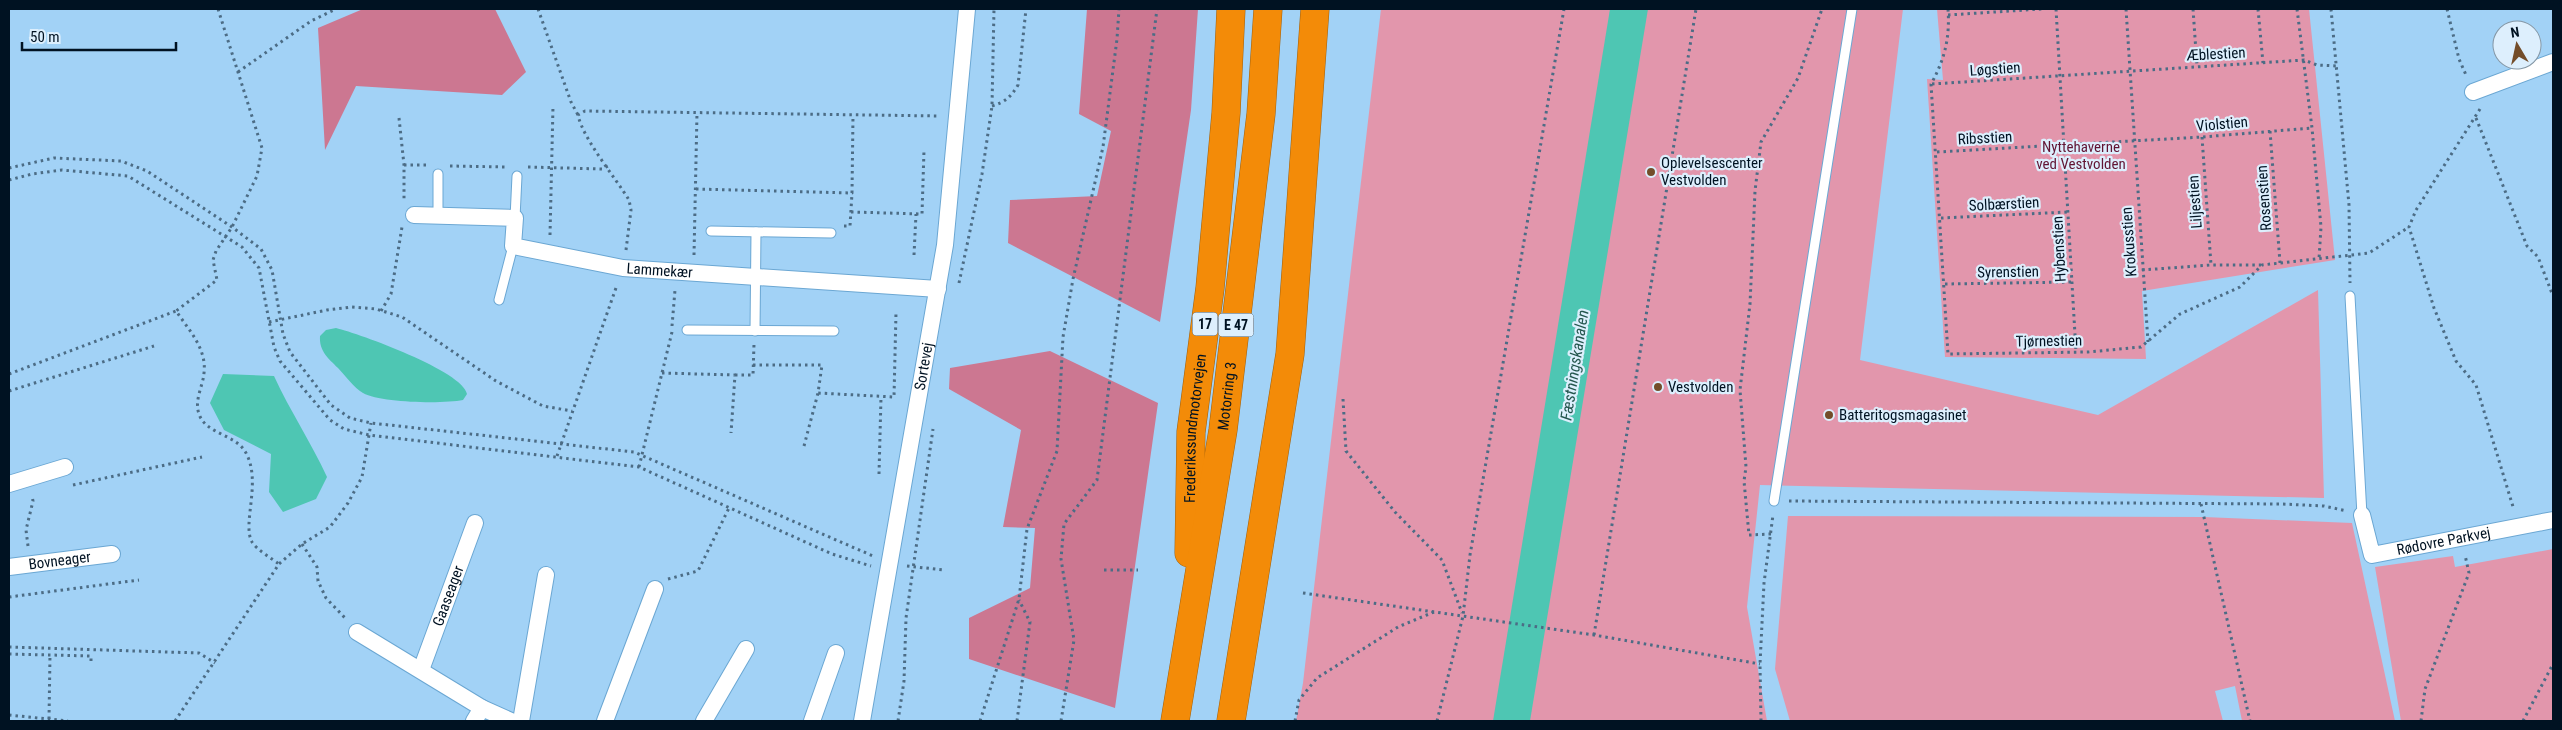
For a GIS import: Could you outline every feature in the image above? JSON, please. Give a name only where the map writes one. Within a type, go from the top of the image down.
[{"type":"highway","name":"Frederikssundmotorvejen","points":[[1189,640],[1191,432],[1211,278],[1226,113],[1231,9]]},
{"type":"highway","name":"Motorring 3","points":[[1175,721],[1225,420],[1261,114],[1268,9]]},
{"type":"highway","points":[[1231,721],[1290,354],[1310,102],[1315,9]]},
{"type":"highway","points":[[1310,102],[1330,9]]},
{"type":"street","name":"Sortevej","points":[[862,721],[945,244],[967,9]]},
{"type":"street","points":[[2473,92],[2553,62]]},
{"type":"street","points":[[414,215],[516,218],[514,246]]},
{"type":"street","name":"Lammekær","points":[[514,246],[623,268],[938,289]]},
{"type":"street","points":[[9,484],[65,466]]},
{"type":"street","name":"Rødovre Parkvej","points":[[2362,515],[2372,555],[2553,520]]},
{"type":"street","name":"Gaaseager","points":[[421,670],[475,523]]},
{"type":"street","name":"Bovneager","points":[[9,567],[112,554]]},
{"type":"street","points":[[521,721],[546,575]]},
{"type":"street","points":[[605,721],[655,589]]},
{"type":"street","points":[[357,632],[421,670],[478,714],[511,721]]},
{"type":"street","points":[[704,721],[746,650]]},
{"type":"street","points":[[812,721],[836,653]]},
{"type":"lane","points":[[1774,501],[1852,9]]},
{"type":"lane","points":[[438,174],[438,216]]},
{"type":"lane","points":[[516,218],[517,176]]},
{"type":"lane","points":[[711,231],[831,233]]},
{"type":"lane","points":[[755,331],[756,232]]},
{"type":"lane","points":[[499,300],[514,246]]},
{"type":"lane","points":[[2350,296],[2362,515]]},
{"type":"lane","points":[[687,330],[834,331]]},
{"type":"path","points":[[9,374],[176,311],[217,280],[213,260],[216,251],[232,227],[257,176],[262,148],[218,9]]},
{"type":"path","points":[[238,72],[311,21],[336,9]]},
{"type":"path","points":[[538,9],[571,102],[592,145],[629,200],[629,230],[623,268],[557,456]]},
{"type":"path","points":[[958,289],[982,174],[992,106],[994,9]]},
{"type":"path","points":[[992,106],[1004,102],[1012,96],[1018,86],[1026,9]]},
{"type":"path","points":[[980,721],[1019,599],[1027,529],[1058,451],[1062,337],[1103,147],[1119,9]]},
{"type":"path","points":[[1061,721],[1074,640],[1061,559],[1064,524],[1097,480],[1157,9]]},
{"type":"path","points":[[1437,721],[1463,616],[1470,554],[1564,9]]},
{"type":"path","points":[[1594,635],[1696,9]]},
{"type":"path","points":[[1771,534],[1749,534],[1744,481],[1746,467],[1740,390],[1750,304],[1755,192],[1761,142],[1798,78],[1822,9]]},
{"type":"path","points":[[1945,284],[1932,84],[1944,58],[1948,43],[1948,9]]},
{"type":"path","points":[[1948,15],[2042,9]]},
{"type":"path","name":"Hybenstien","points":[[2056,9],[2076,352]]},
{"type":"path","name":"Krokusstien","points":[[2126,9],[2148,342]]},
{"type":"path","points":[[2193,9],[2197,66]]},
{"type":"path","points":[[2258,9],[2263,63]]},
{"type":"path","points":[[2297,9],[2312,128],[2321,227],[2319,259]]},
{"type":"path","points":[[2331,9],[2349,204],[2350,296]]},
{"type":"path","points":[[2447,9],[2459,59],[2473,92]]},
{"type":"path","name":"Æblestien","points":[[2059,75],[2304,60],[2317,65],[2337,66]]},
{"type":"path","name":"Løgstien","points":[[1932,84],[2059,75]]},
{"type":"path","points":[[2142,270],[2262,265],[2369,253],[2409,227],[2416,210],[2476,118],[2489,86]]},
{"type":"path","points":[[549,253],[553,106]]},
{"type":"path","points":[[578,115],[586,111],[956,117]]},
{"type":"path","points":[[694,273],[697,113]]},
{"type":"path","points":[[831,233],[832,226],[850,226],[853,115]]},
{"type":"path","points":[[2476,118],[2527,246],[2538,257],[2553,296]]},
{"type":"path","name":"Violstien","points":[[2064,145],[2312,128]]},
{"type":"path","name":"Rosenstien","points":[[2270,131],[2280,263]]},
{"type":"path","name":"Liljestien","points":[[2202,137],[2211,266]]},
{"type":"path","name":"Ribsstien","points":[[1937,152],[2064,145]]},
{"type":"path","points":[[851,212],[922,214],[924,150]]},
{"type":"path","points":[[9,168],[54,158],[121,161],[147,171],[261,248],[272,270],[283,334],[290,352],[331,405],[350,418],[371,423],[634,452],[913,574]]},
{"type":"path","points":[[9,180],[32,174],[62,170],[128,176],[242,247],[259,268],[274,347],[280,361],[330,420],[344,430],[639,467],[858,564],[944,570]]},
{"type":"path","points":[[696,189],[852,193]]},
{"type":"path","name":"Solbærstien","points":[[1941,218],[2068,212]]},
{"type":"path","points":[[914,255],[916,214]]},
{"type":"path","points":[[2409,227],[2434,308],[2456,361],[2476,385],[2519,527]]},
{"type":"path","points":[[2148,342],[2180,314],[2240,287],[2262,265]]},
{"type":"path","points":[[639,467],[672,331],[677,272]]},
{"type":"path","name":"Syrenstien","points":[[1945,284],[2072,282]]},
{"type":"path","name":"Tjørnestien","points":[[1945,284],[1948,354],[2076,352],[2142,347],[2148,342]]},
{"type":"path","points":[[269,322],[352,307],[381,311],[402,317],[496,381],[543,406],[572,411]]},
{"type":"path","points":[[176,311],[201,348],[204,360],[204,373],[197,402],[199,414],[205,424],[236,442],[247,453],[254,484],[249,530],[252,542],[279,564]]},
{"type":"path","points":[[818,393],[894,397],[896,312]]},
{"type":"path","points":[[662,373],[753,375],[755,331]]},
{"type":"path","points":[[9,391],[154,346]]},
{"type":"path","points":[[753,365],[822,365],[818,393],[804,446]]},
{"type":"path","points":[[731,433],[734,375]]},
{"type":"path","points":[[879,474],[881,397]]},
{"type":"path","points":[[1343,399],[1346,452],[1396,512],[1442,560],[1463,616]]},
{"type":"path","points":[[176,721],[279,564],[302,544],[330,527],[348,504],[362,478],[371,423]]},
{"type":"path","points":[[898,721],[904,681],[906,618],[934,424]]},
{"type":"path","points":[[65,466],[68,486],[202,456]]},
{"type":"path","points":[[26,479],[33,501],[26,530],[29,564]]},
{"type":"path","points":[[1761,721],[1760,664],[1764,583],[1774,501],[2324,506],[2362,515]]},
{"type":"path","points":[[2201,504],[2250,721]]},
{"type":"path","points":[[655,589],[671,577],[698,571],[729,508]]},
{"type":"path","points":[[2421,721],[2425,689],[2469,573],[2461,538]]},
{"type":"path","points":[[302,544],[317,567],[318,581],[326,598],[357,632]]},
{"type":"path","points":[[1104,570],[1138,570]]},
{"type":"path","points":[[9,597],[139,580]]},
{"type":"path","points":[[1303,593],[1594,635],[1760,664]]},
{"type":"path","points":[[1017,721],[1030,622],[1019,599]]},
{"type":"path","points":[[1295,721],[1300,700],[1317,678],[1398,627],[1434,612]]},
{"type":"path","points":[[9,647],[199,653],[215,663]]},
{"type":"path","points":[[9,654],[92,656],[91,664]]},
{"type":"path","points":[[49,719],[50,655]]},
{"type":"path","points":[[2523,721],[2553,664]]},
{"type":"path","points":[[9,715],[68,721]]},
{"type":"green space","name":"Vestvolden","points":[[1381,9],[1903,9],[1860,360],[2098,415],[2318,290],[2324,498],[1760,485],[1747,607],[1767,721],[1296,721],[1303,683]]},
{"type":"green space","name":"Nyttehaverne ved Vestvolden","points":[[1937,9],[2309,9],[2335,260],[2142,291],[2146,359],[1945,357],[1927,79],[1943,80]]},
{"type":"green space","points":[[1788,516],[2204,517],[2352,523],[2395,721],[2242,721],[2235,686],[2215,691],[2223,721],[1790,721],[1775,669]]},
{"type":"green space","points":[[2553,549],[2553,721],[2401,721],[2375,567],[2453,556],[2455,567]]},
{"type":"shaded area","points":[[363,9],[495,9],[526,72],[502,95],[356,86],[325,150],[318,28]]},
{"type":"shaded area","points":[[1087,9],[1198,9],[1191,110],[1160,322],[1008,243],[1010,200],[1097,196],[1111,131],[1079,114]]},
{"type":"shaded area","points":[[1050,351],[1158,403],[1115,708],[969,659],[969,618],[1030,588],[1035,528],[1003,527],[1021,430],[949,389],[950,368]]},
{"type":"water","name":"Fæstningskanalen","points":[[1610,9],[1648,9],[1530,721],[1493,721]]},
{"type":"water","points":[[336,328],[387,345],[430,365],[461,385],[467,394],[463,400],[427,402],[397,401],[363,393],[353,385],[328,357],[321,346],[320,336],[326,330]]},
{"type":"water","points":[[223,374],[274,376],[327,477],[316,499],[283,512],[269,492],[271,454],[224,430],[210,403]]},
{"type":"place","name":"Oplevelsescenter Vestvolden","points":[[1651,172]]},
{"type":"place","name":"Vestvolden","points":[[1658,387]]},
{"type":"place","name":"Batteritogsmagasinet","points":[[1829,415]]}]
